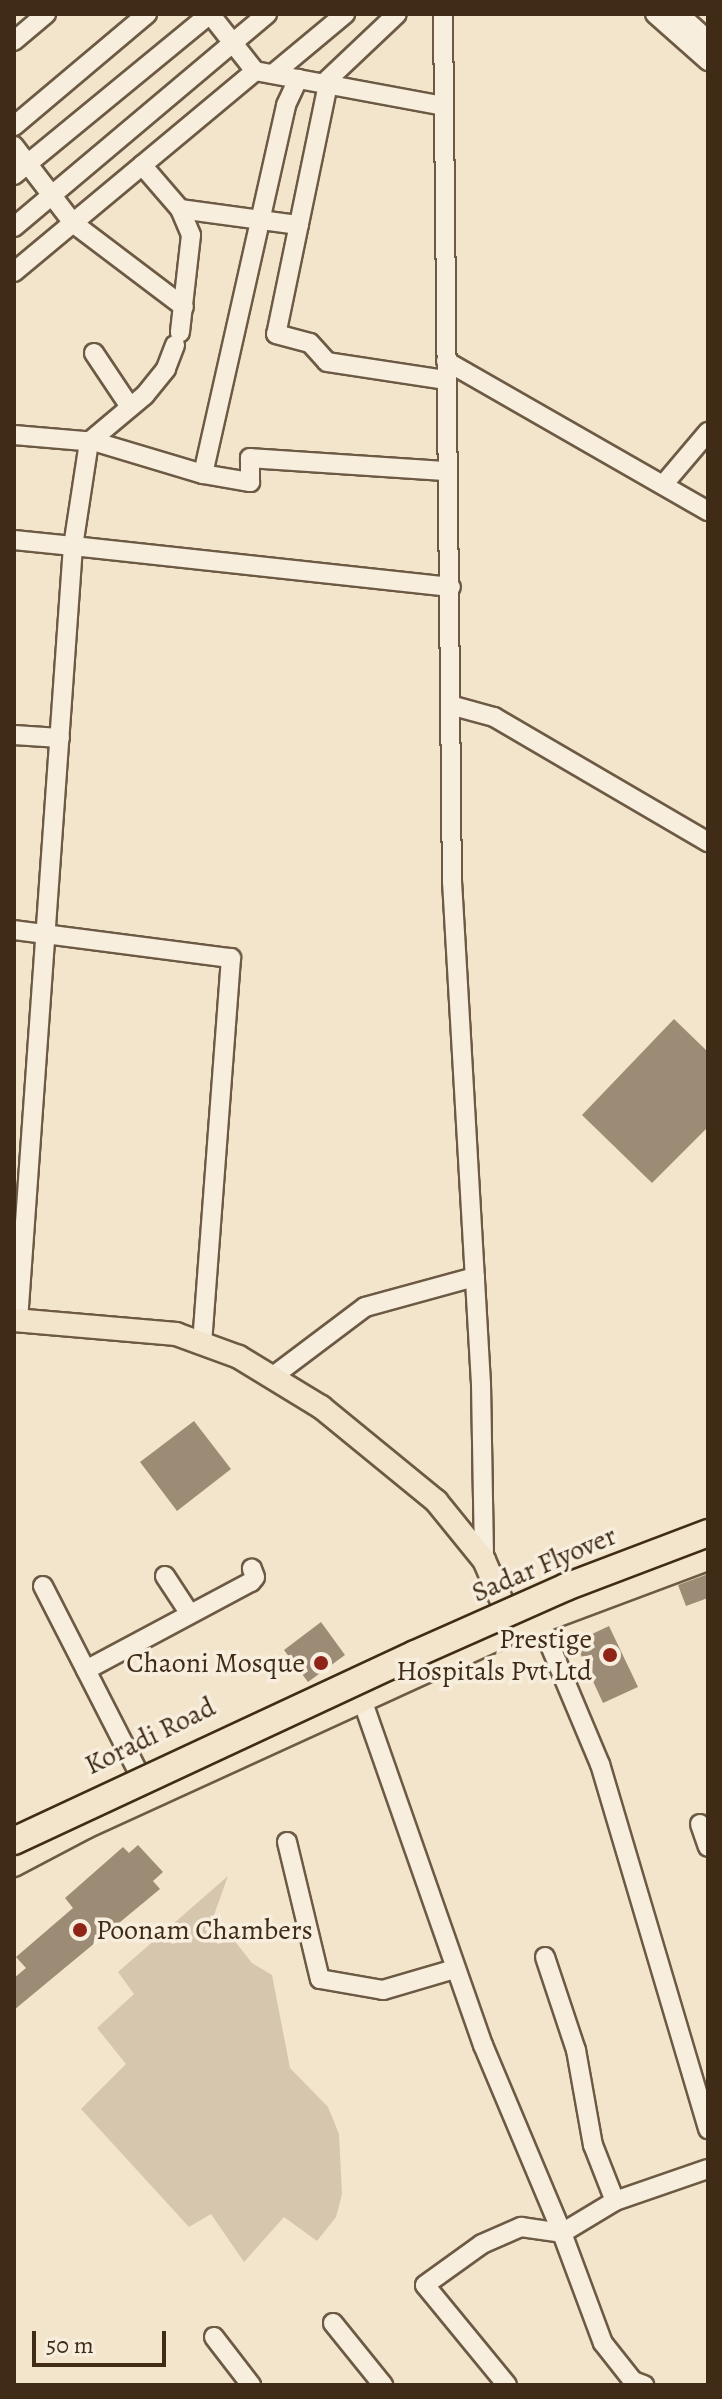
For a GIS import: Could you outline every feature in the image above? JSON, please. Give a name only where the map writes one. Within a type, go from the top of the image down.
[{"type":"highway","name":"Sadar Flyover","points":[[14,1841],[415,1654],[566,1587],[708,1533]]},
{"type":"highway","name":"Sadar Flyover","points":[[14,1850],[433,1655],[582,1589],[708,1542]]},
{"type":"main road","points":[[16,1320],[176,1334],[239,1357],[321,1407],[436,1501],[484,1560],[515,1631]]},
{"type":"main road","name":"Koradi Road","points":[[14,1833],[503,1602],[708,1523]]},
{"type":"main road","name":"Koradi Road","points":[[14,1865],[86,1827],[515,1631],[708,1559]]},
{"type":"street","points":[[14,41],[46,14]]},
{"type":"street","points":[[14,126],[147,14]]},
{"type":"street","points":[[21,169],[210,14],[233,43],[264,72],[444,106]]},
{"type":"street","points":[[14,227],[267,14]]},
{"type":"street","points":[[14,272],[142,165],[345,14]]},
{"type":"street","points":[[397,14],[326,84],[276,334],[310,343],[327,362],[446,371],[708,511]]},
{"type":"street","points":[[443,14],[452,881],[481,1384],[484,1560]]},
{"type":"street","points":[[655,14],[708,61]]},
{"type":"street","points":[[679,14],[708,40]]},
{"type":"street","points":[[203,474],[286,105],[298,79]]},
{"type":"street","points":[[14,146],[21,169],[53,196],[73,223],[184,307]]},
{"type":"street","points":[[16,1320],[73,546],[89,442],[130,407],[166,369],[178,338],[184,307],[191,235],[180,209],[142,165]]},
{"type":"street","points":[[180,209],[299,225]]},
{"type":"street","points":[[94,353],[130,407]]},
{"type":"street","points":[[663,485],[708,432]]},
{"type":"street","points":[[14,435],[89,442],[203,474],[250,482],[250,458],[447,471]]},
{"type":"street","points":[[14,540],[451,587]]},
{"type":"street","points":[[450,705],[494,717],[708,842]]},
{"type":"street","points":[[14,735],[60,738]]},
{"type":"street","points":[[14,930],[231,958],[202,1343]]},
{"type":"street","points":[[272,1377],[365,1307],[475,1277]]},
{"type":"street","points":[[86,1670],[251,1582],[255,1577],[252,1569]]},
{"type":"street","points":[[165,1576],[190,1614]]},
{"type":"street","points":[[43,1586],[139,1774]]},
{"type":"street","points":[[527,1592],[600,1764],[708,2129]]},
{"type":"street","points":[[351,1672],[483,2045],[562,2233],[603,2343],[633,2381],[644,2385]]},
{"type":"street","points":[[700,1824],[708,1847]]},
{"type":"street","points":[[287,1842],[320,1979],[383,1990],[455,1969]]},
{"type":"street","points":[[545,1957],[576,2050],[593,2145],[615,2201]]},
{"type":"street","points":[[507,2385],[425,2285],[482,2244],[521,2227],[562,2233],[615,2201],[708,2169]]},
{"type":"street","points":[[333,2323],[383,2385]]},
{"type":"street","points":[[214,2337],[251,2385]]},
{"type":"shaded area","points":[[228,1876],[214,1915],[252,1963],[272,1975],[290,2068],[328,2107],[339,2134],[342,2194],[336,2217],[317,2241],[284,2217],[244,2262],[211,2214],[189,2227],[81,2109],[126,2064],[97,2028],[134,1994],[118,1972]]},
{"type":"building","points":[[674,1019],[708,1052],[708,1127],[652,1183],[582,1115]]},
{"type":"building","points":[[194,1421],[231,1469],[177,1511],[140,1462]]},
{"type":"building","points":[[708,1574],[708,1598],[686,1606],[678,1585]]},
{"type":"building","points":[[321,1622],[345,1655],[308,1682],[284,1650]]},
{"type":"building","points":[[609,1626],[638,1687],[603,1703],[575,1642]]},
{"type":"building","name":"Poonam Chambers","points":[[138,1845],[163,1872],[153,1881],[160,1889],[14,2010],[14,1978],[26,1968],[16,1957],[73,1908],[65,1898],[123,1847],[129,1853]]},
{"type":"place","name":"Prestige Hospitals Pvt Ltd","points":[[610,1655]]},
{"type":"place","name":"Chaoni Mosque","points":[[321,1663]]},
{"type":"place","name":"Poonam Chambers","points":[[80,1930]]}]
